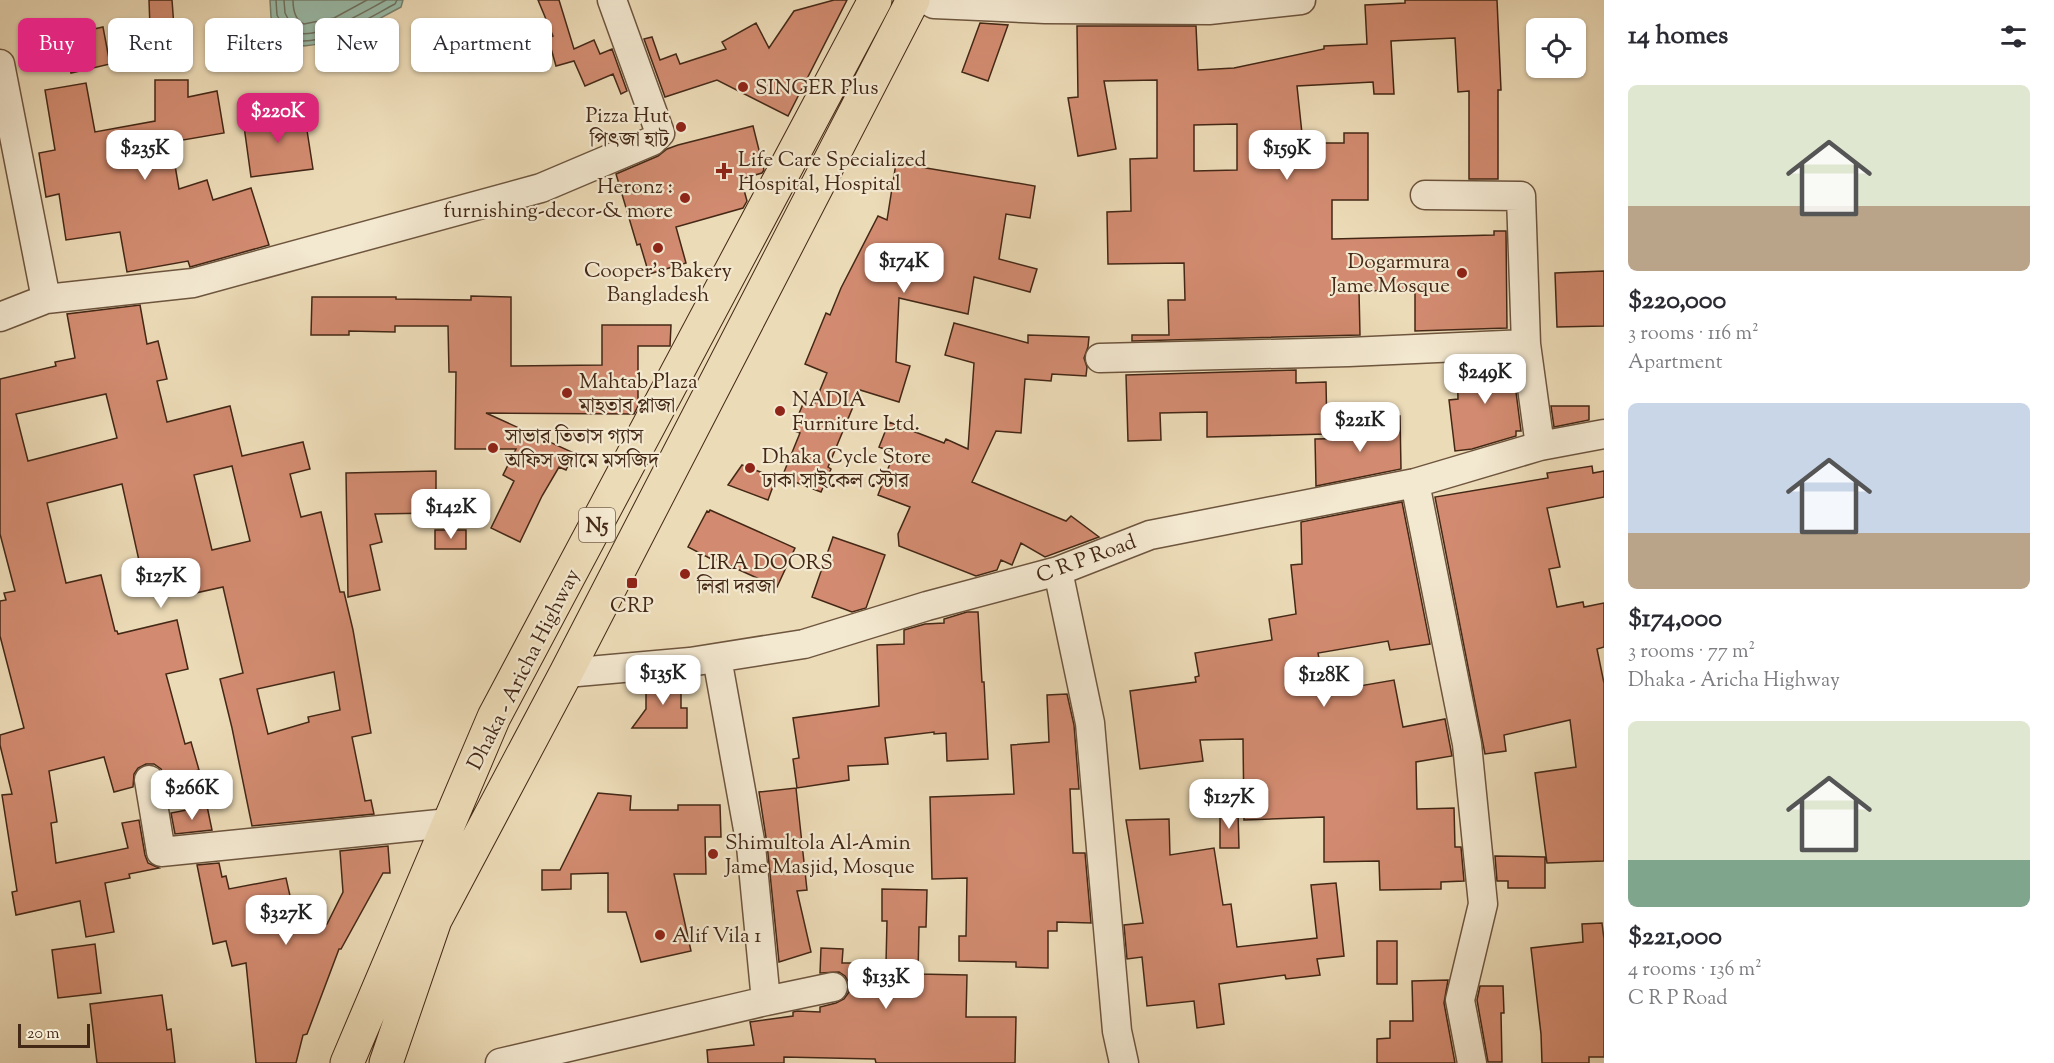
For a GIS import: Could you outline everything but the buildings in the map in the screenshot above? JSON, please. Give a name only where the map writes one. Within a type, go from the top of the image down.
[{"type":"highway","name":"Dhaka - Aricha Highway","points":[[347,1063],[494,717],[876,0]]},
{"type":"highway","name":"Dhaka - Aricha Highway","points":[[386,1063],[435,920],[566,673],[913,0]]},
{"type":"street","points":[[0,317],[45,299],[193,283],[541,188],[652,141],[660,133],[612,0]]},
{"type":"street","points":[[927,0],[934,4],[1046,9],[1197,10],[1301,0]]},
{"type":"street","points":[[0,64],[45,299]]},
{"type":"street","points":[[1425,195],[1521,196],[1526,344],[1540,446]]},
{"type":"street","points":[[1100,358],[1349,352],[1526,344]]},
{"type":"street","name":"C R P Road","points":[[566,673],[690,662],[804,644],[927,606],[1058,571],[1150,535],[1415,483],[1540,446],[1604,434]]},
{"type":"street","points":[[1415,483],[1467,744],[1483,904],[1460,1000],[1472,1063]]},
{"type":"street","points":[[1058,571],[1090,723],[1117,1030],[1124,1063]]},
{"type":"street","points":[[717,658],[751,846],[766,1001]]},
{"type":"street","points":[[149,780],[161,852],[449,823]]},
{"type":"street","points":[[500,1063],[833,987]]},
{"type":"water","points":[[270,0],[403,0],[401,7],[380,18],[315,18],[315,44],[303,46],[303,18],[271,17]]},
{"type":"place","name":"SINGER Plus","points":[[743,87]]},
{"type":"place","name":"Pizza Hut পিৎজা হাট","points":[[681,127]]},
{"type":"place","name":"Life Care Specialized Hospital, Hospital","points":[[724,171]]},
{"type":"place","name":"Heronz : furnishing-decor-& more","points":[[685,198]]},
{"type":"place","name":"Cooper's Bakery Bangladesh","points":[[658,248]]},
{"type":"place","name":"Dogarmura Jame Mosque","points":[[1462,273]]},
{"type":"place","name":"Mahtab Plaza মাহতাব প্লাজা","points":[[567,393]]},
{"type":"place","name":"NADIA Furniture Ltd.","points":[[780,411]]},
{"type":"place","name":"সাভার তিতাস গ্যাস অফিস জামে মসজিদ","points":[[493,448]]},
{"type":"place","name":"Dhaka Cycle Store ঢাকা সাইকেল স্টোর","points":[[750,468]]},
{"type":"place","name":"LIRA DOORS লিরা দরজা","points":[[685,574]]},
{"type":"place","name":"CRP","points":[[632,583]]},
{"type":"place","name":"Shimultola Al-Amin Jame Masjid, Mosque","points":[[713,854]]},
{"type":"place","name":"Alif Vila 1","points":[[660,935]]}]
